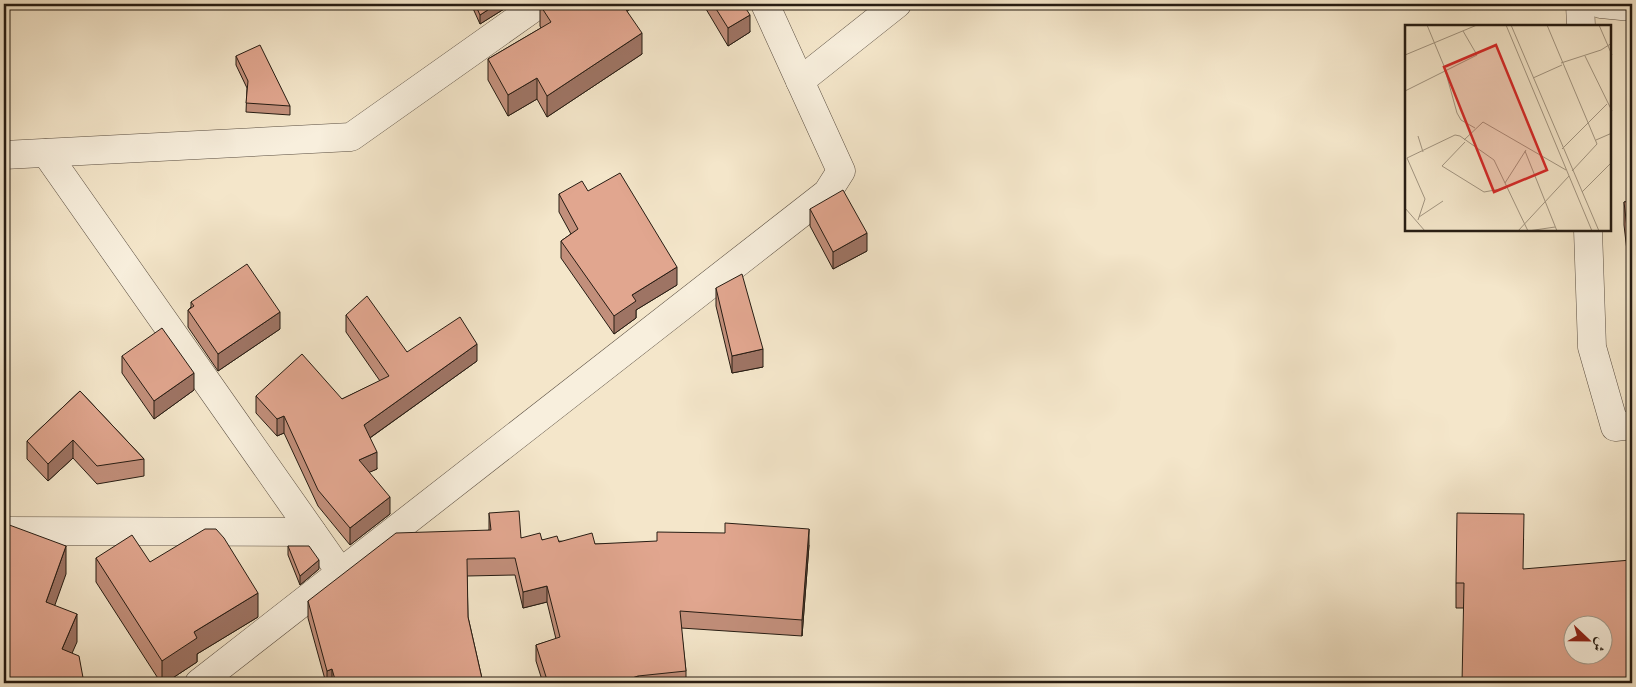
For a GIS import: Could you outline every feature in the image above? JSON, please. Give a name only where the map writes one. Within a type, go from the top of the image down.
[{"type":"street","points":[[4,155],[351,136],[539,4]]},
{"type":"street","points":[[199,683],[827,192],[841,171],[765,4]]},
{"type":"street","points":[[800,81],[897,4]]},
{"type":"street","points":[[1580,4],[1581,25]]},
{"type":"street","points":[[1601,4],[1632,7]]},
{"type":"street","points":[[46,153],[341,573]]},
{"type":"street","points":[[1588,231],[1592,346],[1615,427],[1632,425]]},
{"type":"street","points":[[4,531],[312,532]]},
{"type":"building","points":[[475,4],[497,4],[480,15]]},
{"type":"building","points":[[622,4],[642,33],[547,96],[537,78],[508,95],[488,59],[551,22],[540,5]]},
{"type":"building","points":[[713,4],[743,4],[750,15],[728,28]]},
{"type":"building","points":[[260,45],[290,106],[246,103],[248,81],[236,56]]},
{"type":"building","points":[[620,173],[677,267],[632,295],[636,301],[614,316],[561,241],[578,229],[559,194],[582,181],[588,191]]},
{"type":"building","points":[[843,190],[867,233],[833,252],[810,209]]},
{"type":"building","points":[[1632,201],[1632,227],[1627,228],[1624,202]]},
{"type":"building","points":[[247,264],[280,312],[218,354],[188,310],[194,306],[191,302]]},
{"type":"building","points":[[742,274],[763,349],[732,356],[716,288]]},
{"type":"building","points":[[367,296],[407,352],[460,317],[477,344],[364,425],[377,452],[359,460],[390,497],[350,528],[318,490],[284,416],[277,419],[256,396],[302,354],[342,399],[389,376],[346,315]]},
{"type":"building","points":[[162,328],[194,373],[154,401],[122,356]]},
{"type":"building","points":[[80,391],[144,459],[97,466],[73,440],[48,464],[27,441]]},
{"type":"building","points":[[519,511],[521,538],[540,533],[542,540],[557,536],[559,542],[592,533],[595,544],[657,541],[657,532],[725,533],[725,523],[809,529],[802,620],[680,611],[686,671],[638,676],[617,683],[548,683],[536,645],[560,637],[547,586],[523,592],[515,558],[467,559],[468,617],[483,683],[336,683],[332,669],[327,671],[308,601],[396,533],[491,530],[489,513]]},
{"type":"building","points":[[1457,513],[1524,514],[1523,569],[1631,560],[1632,683],[1462,683],[1464,583],[1456,583]]},
{"type":"building","points":[[4,523],[66,546],[46,602],[77,614],[62,649],[79,656],[84,683],[4,683]]},
{"type":"building","points":[[205,529],[216,529],[224,538],[258,593],[194,632],[197,638],[162,661],[96,558],[132,535],[150,562]]},
{"type":"building","points":[[288,546],[309,546],[319,560],[300,576]]}]
